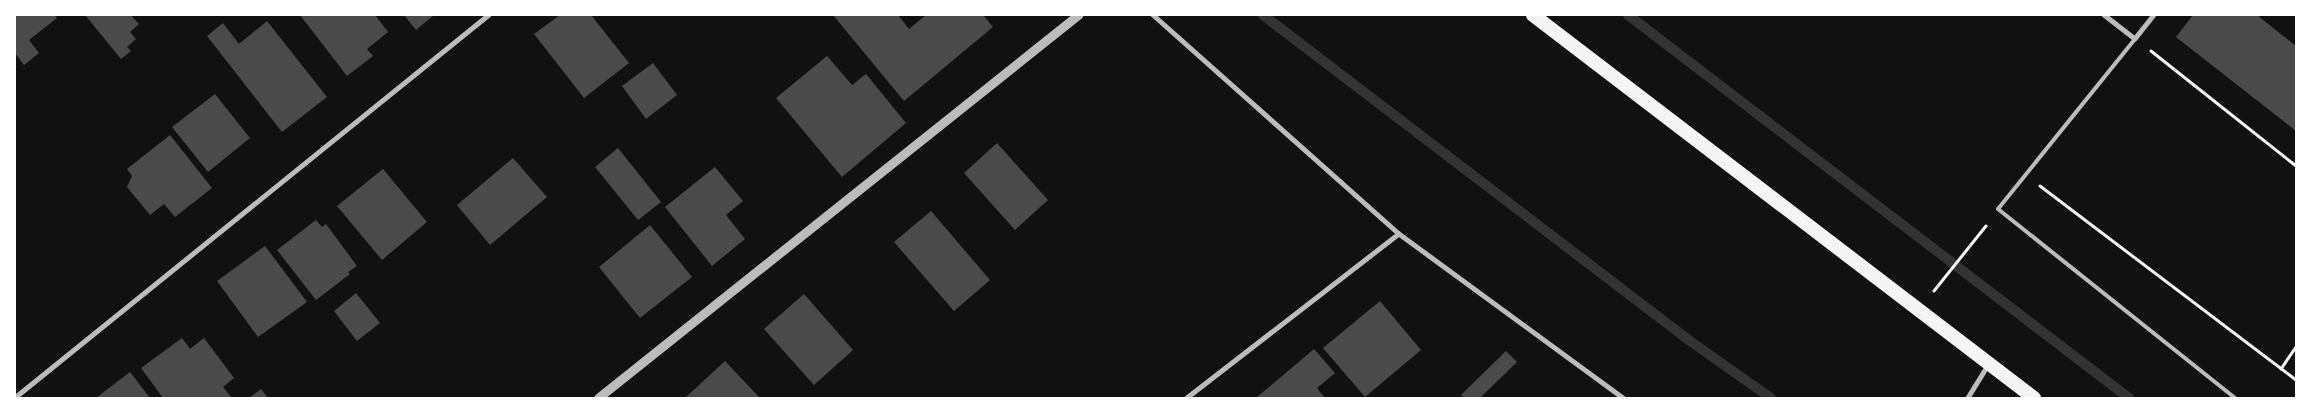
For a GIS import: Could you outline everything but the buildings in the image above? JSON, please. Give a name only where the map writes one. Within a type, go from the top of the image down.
[{"type":"highway","points":[[1533,15],[2034,398]]},
{"type":"street","points":[[15,398],[489,15]]},
{"type":"street","points":[[598,398],[1079,15]]},
{"type":"street","points":[[1153,15],[1400,234],[1623,398]]},
{"type":"street","points":[[2104,15],[2135,39],[2154,15]]},
{"type":"street","points":[[1187,398],[1400,234]]},
{"type":"street","points":[[1968,398],[1990,363]]},
{"type":"lane","points":[[2135,39],[1998,209],[2235,398]]},
{"type":"path","points":[[2135,39],[2296,166]]},
{"type":"path","points":[[2026,176],[2296,380]]},
{"type":"path","points":[[1946,276],[1998,209]]},
{"type":"path","points":[[2281,368],[2296,347]]},
{"type":"waterway","points":[[1263,15],[1690,341],[1771,398]]},
{"type":"waterway","points":[[1628,15],[2129,398]]}]
